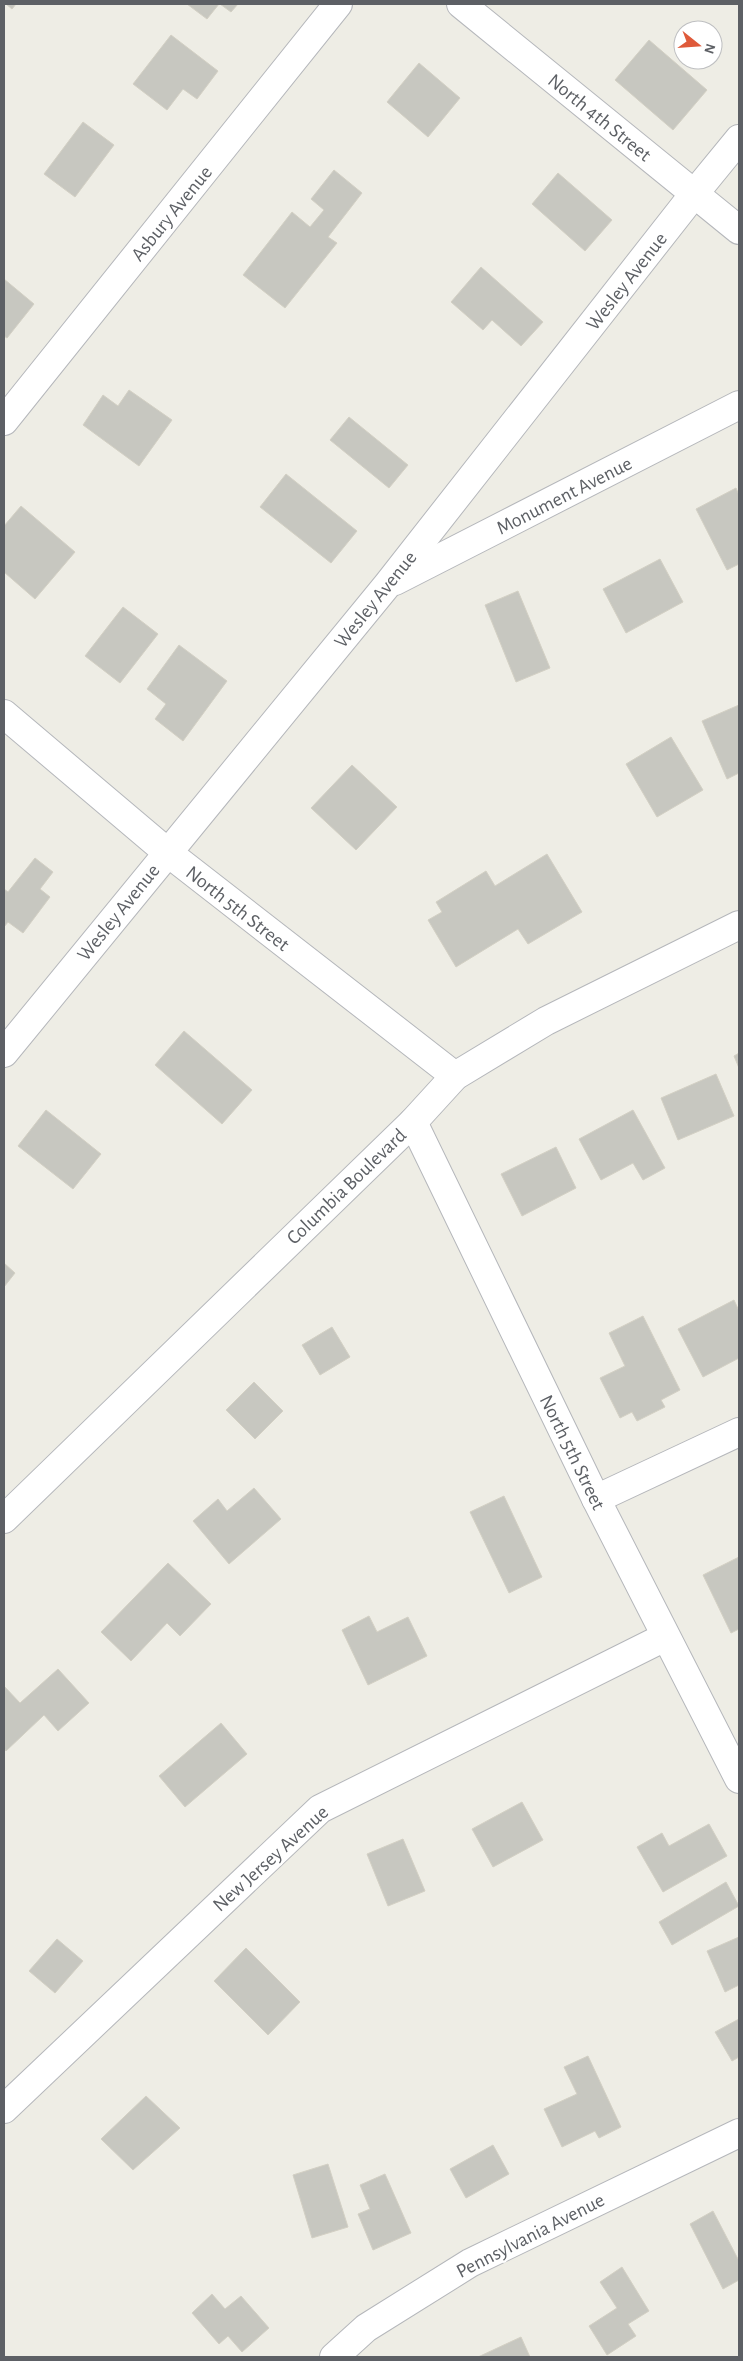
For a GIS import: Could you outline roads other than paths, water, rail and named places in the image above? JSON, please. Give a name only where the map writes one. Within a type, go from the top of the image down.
[{"type":"street","name":"Asbury Avenue","points":[[4,421],[338,4]]},
{"type":"street","name":"North 4th Street","points":[[461,4],[739,230]]},
{"type":"street","name":"Wesley Avenue","points":[[4,1053],[166,852],[388,584],[739,139]]},
{"type":"street","name":"Monument Avenue","points":[[388,584],[739,405]]},
{"type":"street","name":"North 5th Street","points":[[4,714],[166,852],[455,1076]]},
{"type":"street","name":"Columbia Boulevard","points":[[4,1519],[412,1122],[455,1076],[546,1021],[739,925]]},
{"type":"street","name":"North 5th Street","points":[[412,1122],[596,1499],[739,1779]]},
{"type":"street","points":[[596,1499],[739,1432]]},
{"type":"street","name":"New Jersey Avenue","points":[[4,2109],[320,1809],[665,1637]]},
{"type":"street","name":"Pennsylvania Avenue","points":[[334,2357],[366,2328],[470,2263],[739,2133]]}]
